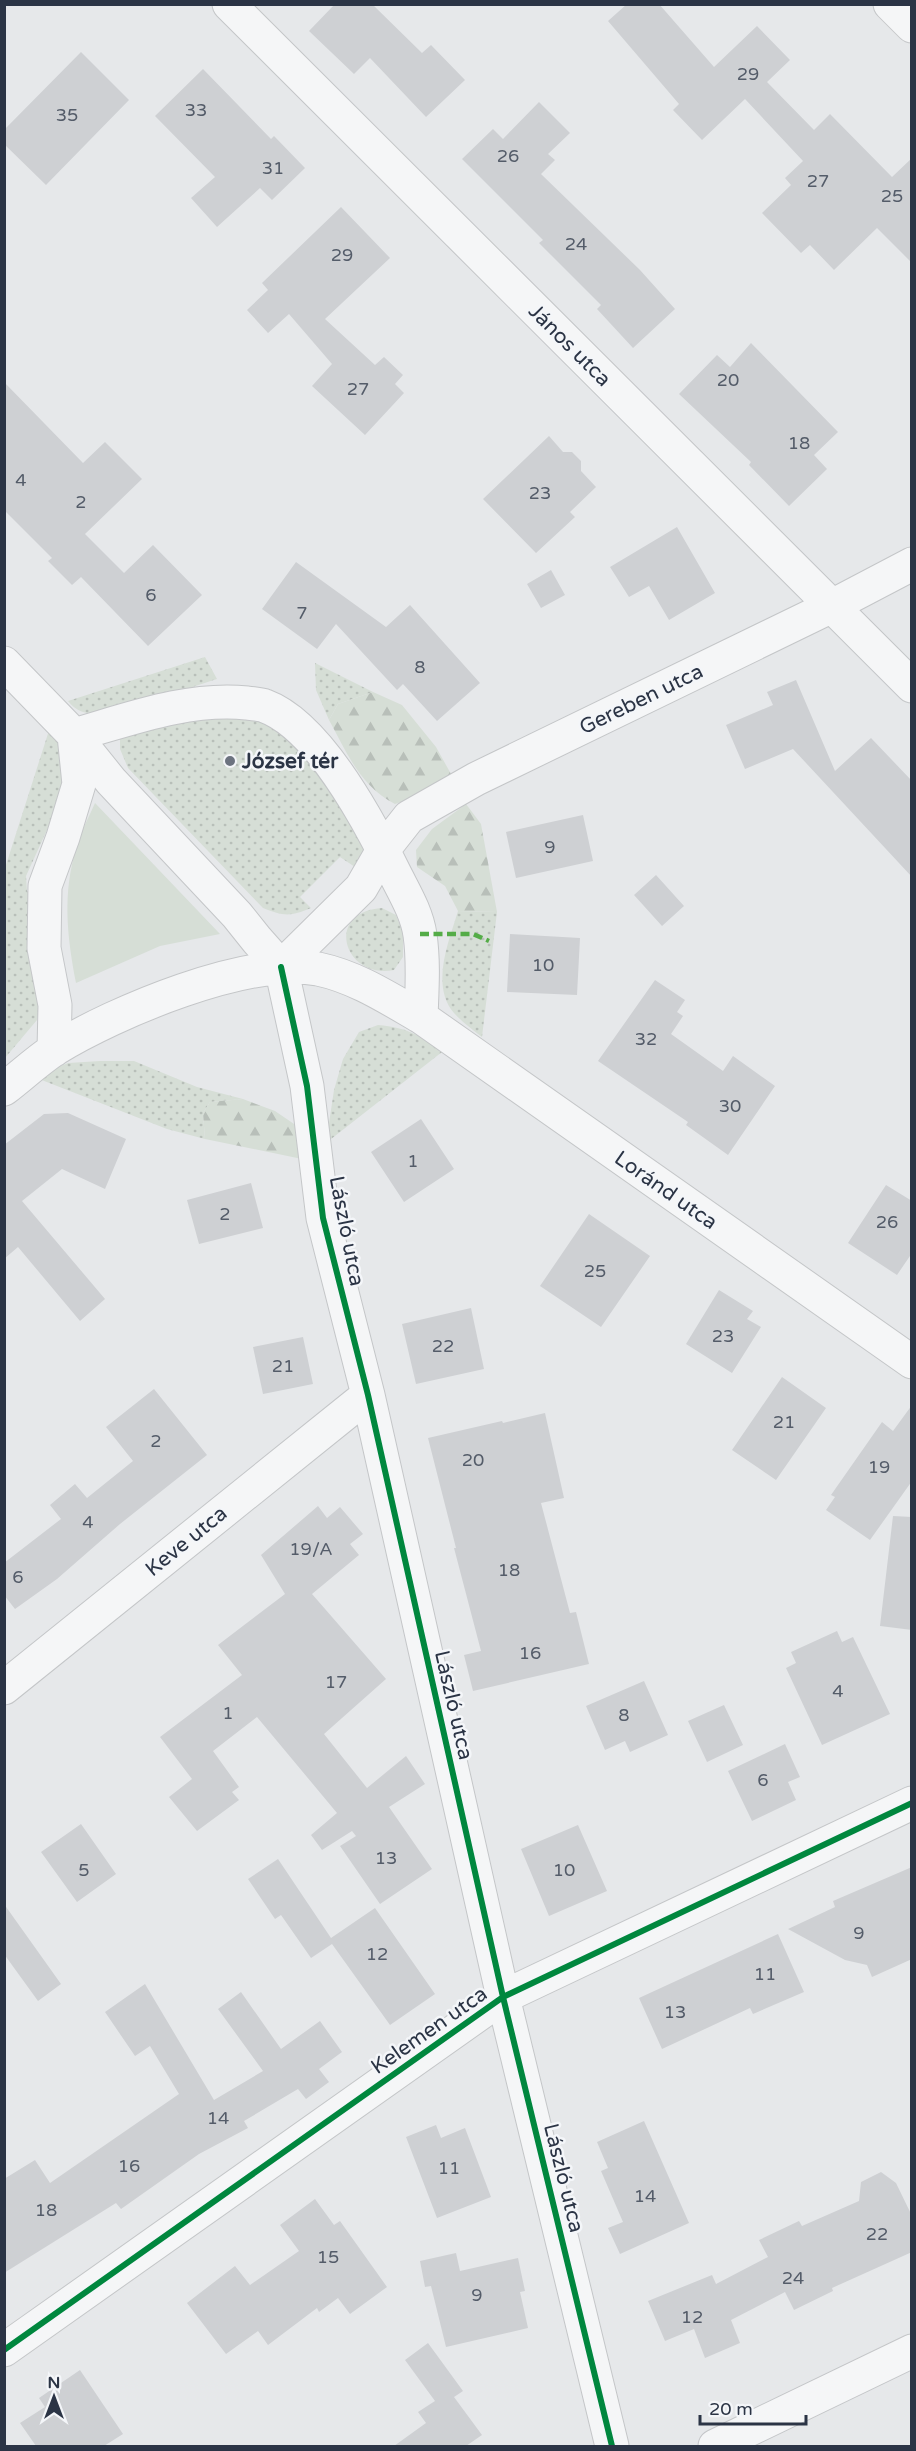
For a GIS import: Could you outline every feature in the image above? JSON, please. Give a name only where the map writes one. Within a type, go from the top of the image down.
[{"type":"street","name":"János utca","points":[[229,4],[912,686]]},
{"type":"street","points":[[890,4],[912,26]]},
{"type":"street","name":"Gereben utca","points":[[383,850],[410,817],[476,779],[832,606],[912,564]]},
{"type":"street","points":[[4,663],[74,735],[111,781],[237,915],[281,967]]},
{"type":"street","points":[[4,1089],[54,1050],[119,1015],[184,990],[243,974],[281,967],[318,969],[363,984],[421,1017],[423,969],[420,934],[411,905],[355,799],[318,749],[295,724],[265,705],[198,702],[74,735]]},
{"type":"street","points":[[54,1050],[55,1005],[44,948],[45,886],[79,784],[74,735]]},
{"type":"street","points":[[281,967],[361,888],[383,850]]},
{"type":"street","name":"László utca","points":[[281,967],[307,1086],[323,1218],[368,1395],[503,1997],[612,2446]]},
{"type":"street","name":"Loránd utca","points":[[421,1017],[912,1362]]},
{"type":"street","name":"Keve utca","points":[[4,1688],[368,1395]]},
{"type":"street","name":"Kelemen utca","points":[[4,2350],[503,1997],[912,1803]]},
{"type":"street","points":[[715,2446],[912,2351]]},
{"type":"green space","points":[[205,657],[217,679],[151,701],[114,711],[87,713],[74,707],[68,701]]},
{"type":"green space","points":[[315,663],[373,692],[338,704],[329,720],[316,690]]},
{"type":"green space","points":[[373,692],[402,705],[436,747],[451,774],[421,795],[395,804],[383,797],[363,778],[329,720],[338,704]]},
{"type":"green space","points":[[197,712],[257,714],[300,740],[364,834],[364,853],[355,867],[340,857],[300,897],[311,908],[287,914],[263,908],[128,768],[120,749],[120,737]]},
{"type":"green space","points":[[53,718],[70,739],[63,795],[26,876],[27,891],[41,905],[41,998],[37,1020],[5,1058],[5,868]]},
{"type":"green space","points":[[95,803],[220,934],[160,946],[76,983],[68,931],[69,880],[79,840]]},
{"type":"green space","points":[[466,804],[481,824],[497,912],[458,911],[445,886],[417,867],[416,850],[432,829]]},
{"type":"green space","points":[[382,908],[396,915],[403,933],[403,957],[394,970],[377,970],[363,965],[353,956],[347,944],[347,932],[352,921],[364,912]]},
{"type":"green space","points":[[458,911],[497,912],[482,1037],[454,1013],[443,989],[442,976],[446,949]]},
{"type":"green space","points":[[378,1025],[412,1033],[442,1052],[326,1143],[334,1090],[343,1059],[359,1032]]},
{"type":"green space","points":[[134,1061],[197,1087],[243,1099],[210,1102],[203,1113],[205,1139],[167,1129],[34,1077],[68,1063]]},
{"type":"green space","points":[[243,1099],[275,1111],[297,1126],[302,1159],[205,1139],[203,1113],[210,1102]]},
{"type":"building","points":[[335,4],[372,4],[422,53],[431,45],[465,80],[426,117],[370,58],[354,74],[309,31]]},
{"type":"building","points":[[627,4],[659,4],[714,67],[757,26],[790,60],[767,82],[814,130],[830,114],[892,177],[912,158],[912,263],[877,228],[834,270],[810,245],[801,253],[762,213],[791,185],[785,178],[803,161],[745,99],[702,140],[673,110],[679,104],[608,21]]},
{"type":"building","points":[[81,52],[129,100],[46,185],[4,144],[4,130]]},
{"type":"building","points":[[203,69],[271,139],[274,136],[305,168],[272,200],[260,188],[217,227],[191,198],[215,177],[155,116]]},
{"type":"building","points":[[539,102],[570,133],[548,154],[555,160],[541,174],[640,270],[675,309],[633,348],[597,309],[601,305],[539,243],[543,240],[462,159],[493,129],[503,139]]},
{"type":"building","points":[[341,207],[390,258],[325,319],[375,365],[384,357],[403,375],[395,384],[404,393],[365,435],[312,386],[332,364],[289,314],[268,333],[247,310],[268,290],[262,283]]},
{"type":"building","points":[[751,343],[838,432],[814,455],[827,469],[789,506],[749,465],[751,462],[679,394],[717,355],[730,367]]},
{"type":"building","points":[[4,382],[83,463],[105,442],[142,479],[85,534],[124,573],[153,545],[202,595],[148,646],[81,577],[72,585],[48,561],[52,558],[4,510]]},
{"type":"building","points":[[549,436],[563,452],[572,452],[581,461],[581,471],[596,487],[570,512],[575,517],[536,553],[483,499]]},
{"type":"building","points":[[677,527],[715,593],[669,620],[649,586],[629,597],[610,567]]},
{"type":"building","points":[[296,562],[386,627],[410,605],[480,683],[437,721],[403,684],[397,690],[336,624],[317,649],[262,609]]},
{"type":"building","points":[[551,570],[565,595],[541,608],[527,584]]},
{"type":"building","points":[[796,680],[835,771],[871,738],[912,781],[912,877],[793,749],[745,769],[726,725],[773,705],[767,692]]},
{"type":"building","points":[[583,815],[593,861],[516,878],[506,832]]},
{"type":"building","points":[[656,875],[684,906],[662,926],[634,895]]},
{"type":"building","points":[[510,934],[580,938],[577,995],[507,992]]},
{"type":"building","points":[[655,980],[685,1000],[677,1012],[683,1016],[671,1034],[723,1071],[733,1056],[775,1086],[728,1155],[686,1125],[688,1122],[598,1061]]},
{"type":"building","points":[[68,1113],[126,1139],[105,1189],[62,1169],[22,1201],[105,1299],[80,1321],[18,1247],[4,1259],[4,1145],[44,1114]]},
{"type":"building","points":[[421,1119],[454,1169],[404,1202],[371,1152]]},
{"type":"building","points":[[251,1183],[263,1228],[199,1244],[187,1200]]},
{"type":"building","points":[[886,1185],[912,1201],[912,1253],[897,1275],[848,1243]]},
{"type":"building","points":[[589,1214],[650,1256],[601,1327],[540,1286]]},
{"type":"building","points":[[719,1290],[753,1311],[747,1319],[761,1327],[732,1373],[686,1344]]},
{"type":"building","points":[[471,1308],[484,1369],[416,1384],[402,1324]]},
{"type":"building","points":[[303,1337],[313,1384],[263,1394],[253,1347]]},
{"type":"building","points":[[782,1377],[826,1408],[776,1480],[732,1450]]},
{"type":"building","points":[[154,1389],[207,1455],[120,1524],[57,1579],[15,1609],[4,1595],[4,1563],[61,1519],[50,1505],[75,1484],[87,1498],[133,1461],[106,1427]]},
{"type":"building","points":[[912,1405],[912,1481],[870,1540],[826,1510],[835,1497],[831,1495],[882,1422],[893,1431]]},
{"type":"building","points":[[545,1413],[564,1498],[541,1503],[570,1613],[576,1612],[589,1664],[473,1691],[464,1655],[481,1651],[428,1438]]},
{"type":"building","points":[[318,1506],[327,1518],[340,1507],[363,1534],[350,1544],[359,1555],[312,1594],[386,1679],[324,1734],[367,1788],[406,1756],[425,1784],[389,1807],[432,1869],[380,1904],[340,1846],[356,1836],[352,1831],[322,1850],[311,1835],[337,1813],[257,1717],[213,1751],[239,1787],[232,1792],[239,1800],[197,1831],[169,1797],[192,1779],[160,1737],[242,1675],[218,1645],[285,1594],[261,1555]]},
{"type":"building","points":[[893,1516],[912,1517],[912,1630],[880,1626]]},
{"type":"building","points":[[837,1631],[842,1642],[853,1637],[890,1714],[822,1745],[786,1668],[796,1663],[791,1652]]},
{"type":"building","points":[[644,1681],[668,1735],[630,1752],[625,1741],[605,1750],[586,1706]]},
{"type":"building","points":[[724,1705],[743,1745],[707,1762],[688,1721]]},
{"type":"building","points":[[785,1744],[800,1777],[788,1782],[796,1800],[752,1821],[728,1771]]},
{"type":"building","points":[[81,1824],[116,1874],[77,1902],[41,1852]]},
{"type":"building","points":[[578,1825],[607,1891],[549,1916],[521,1849]]},
{"type":"building","points":[[278,1859],[331,1938],[375,1908],[435,1994],[390,2025],[332,1944],[311,1958],[281,1915],[275,1919],[248,1879]]},
{"type":"building","points":[[912,1867],[912,1959],[872,1977],[867,1965],[845,1960],[788,1929],[835,1907],[833,1901]]},
{"type":"building","points":[[4,1904],[61,1984],[38,2001],[4,1954]]},
{"type":"building","points":[[778,1934],[804,1992],[753,2014],[750,2008],[662,2049],[639,1998]]},
{"type":"building","points":[[145,1984],[214,2100],[263,2071],[218,2009],[241,1992],[281,2049],[320,2021],[342,2052],[319,2069],[329,2082],[306,2099],[298,2089],[244,2121],[248,2128],[199,2154],[121,2209],[116,2203],[4,2273],[4,2179],[35,2160],[50,2183],[179,2094],[150,2046],[135,2056],[105,2012]]},
{"type":"building","points":[[644,2121],[689,2223],[620,2254],[608,2228],[623,2222],[601,2171],[608,2168],[597,2142]]},
{"type":"building","points":[[436,2125],[441,2138],[465,2128],[491,2197],[437,2218],[406,2137]]},
{"type":"building","points":[[881,2172],[896,2183],[912,2216],[912,2252],[832,2288],[833,2291],[794,2310],[785,2292],[731,2320],[740,2343],[705,2358],[694,2329],[665,2341],[648,2301],[712,2275],[716,2284],[768,2257],[759,2240],[799,2221],[802,2226],[859,2201],[861,2182]]},
{"type":"building","points":[[315,2199],[334,2225],[340,2221],[387,2287],[350,2314],[338,2298],[319,2312],[317,2308],[268,2345],[258,2331],[226,2354],[187,2303],[235,2266],[250,2285],[299,2251],[280,2225]]},
{"type":"building","points":[[456,2253],[460,2271],[518,2258],[525,2291],[520,2292],[528,2328],[446,2347],[431,2286],[425,2287],[420,2261]]},
{"type":"building","points":[[428,2343],[463,2391],[454,2397],[482,2435],[466,2446],[394,2446],[426,2423],[418,2412],[435,2401],[405,2360]]},
{"type":"building","points":[[80,2370],[123,2434],[104,2446],[36,2446],[20,2423],[45,2407],[39,2398]]},
{"type":"marked path","points":[[420,934],[473,934],[489,941]]},
{"type":"cycle path","points":[[281,967],[307,1086],[323,1218],[368,1395],[503,1997],[612,2446]]},
{"type":"cycle path","points":[[4,2350],[503,1997],[912,1803]]},
{"type":"place","name":"József tér","points":[[230,761]]}]
